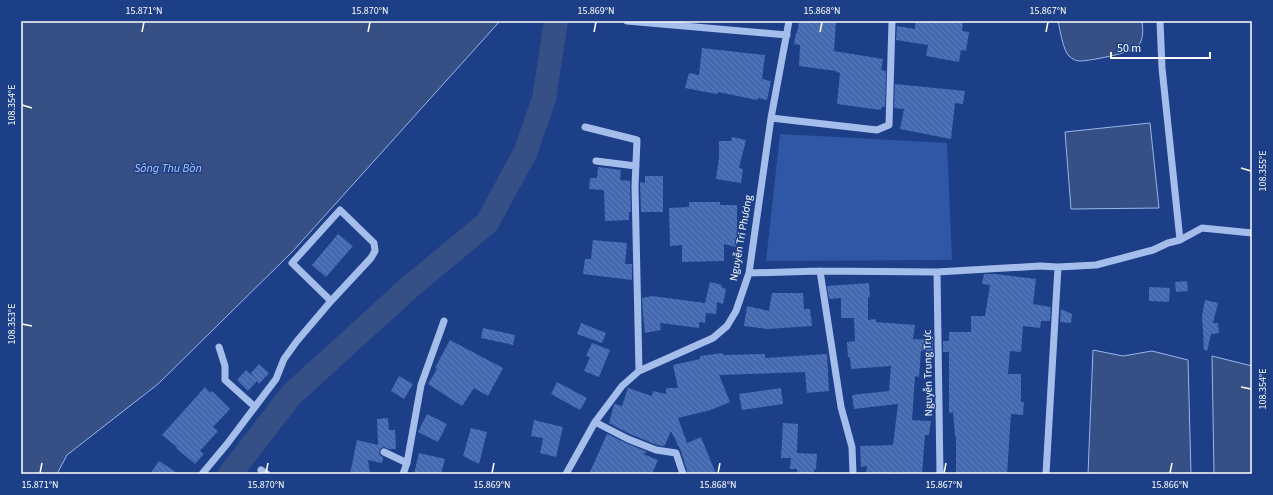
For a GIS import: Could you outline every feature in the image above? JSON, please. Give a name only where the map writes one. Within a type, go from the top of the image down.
[{"type":"street","points":[[627,21],[788,35]]},
{"type":"street","name":"Nguyễn Tri Phương","points":[[566,474],[594,422],[622,386],[639,371],[713,338],[727,326],[736,311],[749,273],[771,118],[788,35],[789,21]]},
{"type":"street","points":[[771,118],[878,130],[888,125],[890,114],[892,21]]},
{"type":"street","points":[[1160,21],[1164,83],[1180,240]]},
{"type":"street","points":[[585,127],[637,140],[636,166],[639,371]]},
{"type":"street","points":[[596,161],[636,166]]},
{"type":"street","points":[[202,474],[276,379],[284,359],[331,301],[371,258],[375,251],[374,243],[340,210],[292,263],[331,301]]},
{"type":"street","points":[[749,273],[937,272],[1040,266],[1058,267],[1096,265],[1153,250],[1168,242],[1180,240],[1202,228],[1252,233]]},
{"type":"street","points":[[1046,474],[1058,267]]},
{"type":"street","points":[[820,272],[841,406],[852,447],[852,474]]},
{"type":"street","name":"Nguyễn Trung Trực","points":[[937,272],[940,474]]},
{"type":"street","points":[[403,474],[407,463],[420,385],[444,321]]},
{"type":"street","points":[[219,347],[224,366],[225,380],[255,407]]},
{"type":"street","points":[[594,422],[628,439],[656,450],[676,453],[683,474]]},
{"type":"street","points":[[384,452],[407,463]]},
{"type":"shaded area","points":[[780,134],[947,143],[952,260],[766,261]]},
{"type":"water","name":"Sông Thu Bồn","points":[[21,21],[500,21],[293,251],[158,384],[67,455],[57,474],[21,474]]},
{"type":"water","points":[[1058,21],[1142,21],[1142,38],[1137,47],[1127,52],[1085,61],[1077,61],[1069,56],[1065,49]]},
{"type":"water","points":[[1150,123],[1159,208],[1071,209],[1065,132]]},
{"type":"water","points":[[1093,350],[1123,356],[1152,351],[1188,360],[1191,474],[1088,474]]},
{"type":"water","points":[[1212,356],[1252,366],[1252,474],[1214,474]]},
{"type":"building","points":[[799,21],[836,21],[834,51],[883,59],[881,70],[886,71],[885,107],[882,107],[881,110],[837,104],[840,73],[836,71],[799,66],[800,45],[794,44]]},
{"type":"building","points":[[915,21],[963,21],[962,31],[969,32],[966,51],[961,50],[959,62],[926,56],[928,45],[896,40],[897,26],[915,29]]},
{"type":"building","points":[[702,48],[765,55],[762,79],[771,81],[767,100],[758,98],[757,100],[718,92],[717,94],[685,88],[689,73],[699,75]]},
{"type":"building","points":[[895,84],[965,91],[963,104],[955,103],[951,139],[900,129],[904,109],[894,108]]},
{"type":"building","points":[[732,137],[746,140],[739,168],[743,169],[741,183],[716,179],[719,157],[719,141],[731,141]]},
{"type":"building","points":[[598,167],[621,170],[620,180],[630,181],[631,212],[629,212],[629,220],[605,221],[604,190],[589,189],[590,178],[597,178]]},
{"type":"building","points":[[645,176],[663,176],[663,212],[641,212],[640,182],[645,183]]},
{"type":"building","points":[[689,202],[720,202],[720,205],[737,205],[736,247],[724,244],[724,261],[682,262],[682,245],[670,246],[669,208],[689,207]]},
{"type":"building","points":[[338,234],[353,246],[326,277],[312,265]]},
{"type":"building","points":[[593,240],[627,243],[625,264],[632,264],[632,280],[583,274],[585,259],[591,259]]},
{"type":"building","points":[[984,274],[1036,279],[1033,304],[1051,307],[1050,321],[1041,321],[1040,328],[1023,326],[1021,352],[1010,351],[1008,374],[1021,374],[1021,402],[1024,402],[1023,415],[1011,414],[1007,474],[956,474],[956,436],[953,412],[949,413],[949,352],[943,352],[943,341],[949,341],[949,332],[971,332],[971,316],[985,316],[990,285],[982,284]]},
{"type":"building","points":[[1187,281],[1188,291],[1176,292],[1175,282]]},
{"type":"building","points":[[710,282],[722,285],[721,287],[726,289],[723,304],[717,302],[716,314],[706,313],[705,323],[699,322],[699,328],[660,323],[661,330],[645,333],[642,298],[652,296],[705,303]]},
{"type":"building","points":[[869,283],[870,297],[868,297],[868,320],[876,319],[876,322],[915,325],[913,339],[933,340],[933,352],[921,351],[919,377],[915,376],[912,420],[931,421],[929,435],[925,435],[922,474],[892,472],[892,474],[866,474],[867,466],[861,467],[860,446],[893,445],[898,404],[854,409],[852,395],[889,391],[891,366],[851,369],[850,357],[848,357],[847,342],[855,341],[854,318],[841,318],[841,298],[829,299],[827,286]]},
{"type":"building","points":[[1149,287],[1170,288],[1169,302],[1149,301]]},
{"type":"building","points":[[772,293],[803,293],[804,309],[810,309],[812,326],[767,329],[744,326],[747,306],[769,311]]},
{"type":"building","points":[[1205,300],[1218,303],[1213,323],[1218,323],[1219,333],[1211,334],[1207,351],[1204,350],[1202,316]]},
{"type":"building","points":[[1061,309],[1072,314],[1071,323],[1060,322]]},
{"type":"building","points":[[581,323],[606,333],[602,343],[577,334]]},
{"type":"building","points":[[483,328],[515,335],[513,345],[481,338]]},
{"type":"building","points":[[450,340],[503,368],[488,396],[474,388],[462,406],[428,384],[437,369],[435,368]]},
{"type":"building","points":[[592,343],[610,350],[599,377],[584,371],[590,357],[586,356]]},
{"type":"building","points":[[723,353],[723,355],[765,354],[765,358],[827,354],[829,391],[807,393],[805,372],[719,375],[730,402],[711,410],[678,418],[687,443],[701,437],[716,474],[688,474],[681,451],[671,431],[665,445],[663,446],[630,434],[609,423],[614,405],[622,406],[628,388],[652,396],[653,391],[666,394],[666,388],[678,388],[673,365],[700,359],[700,356]]},
{"type":"building","points":[[259,364],[269,373],[259,384],[257,381],[248,391],[237,380],[246,370],[253,376],[251,373]]},
{"type":"building","points":[[399,376],[413,384],[404,399],[391,391]]},
{"type":"building","points":[[557,382],[587,398],[580,410],[551,394]]},
{"type":"building","points":[[205,387],[210,393],[212,391],[230,409],[213,427],[218,431],[200,451],[204,454],[195,464],[162,435]]},
{"type":"building","points":[[781,388],[783,404],[742,410],[739,394]]},
{"type":"building","points":[[427,414],[447,424],[438,442],[418,432]]},
{"type":"building","points":[[388,418],[389,430],[395,430],[396,449],[381,448],[379,452],[383,457],[382,463],[368,460],[370,474],[350,474],[357,440],[378,445],[377,419]]},
{"type":"building","points":[[534,420],[563,427],[556,457],[540,453],[543,438],[531,436]]},
{"type":"building","points":[[783,423],[798,424],[797,453],[817,454],[816,470],[814,469],[814,474],[797,474],[797,469],[790,469],[791,458],[781,458]]},
{"type":"building","points":[[471,428],[487,432],[479,464],[463,456]]},
{"type":"building","points":[[607,434],[647,452],[643,454],[658,460],[652,474],[589,474]]},
{"type":"building","points":[[419,453],[445,459],[441,474],[414,474]]},
{"type":"building","points":[[159,461],[179,474],[150,474]]},
{"type":"waterway","points":[[230,474],[291,395],[412,285],[487,223],[525,153],[544,99],[556,21]]}]
